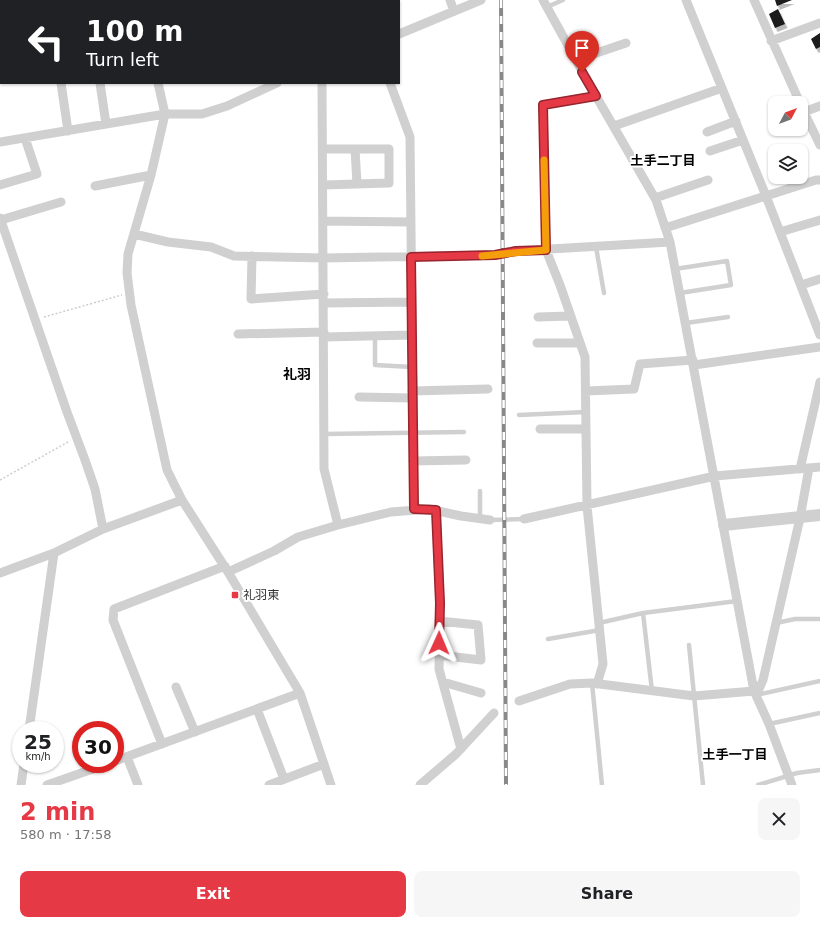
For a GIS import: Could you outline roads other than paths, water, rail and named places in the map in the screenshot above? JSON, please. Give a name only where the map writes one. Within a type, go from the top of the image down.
[{"type":"street","points":[[450,0],[454,11]]},
{"type":"street","points":[[400,34],[481,0]]},
{"type":"street","points":[[686,0],[736,121],[820,335]]},
{"type":"street","points":[[754,0],[797,96]]},
{"type":"street","points":[[545,3],[596,96],[655,198],[670,242],[694,362],[755,693],[770,724],[791,781]]},
{"type":"street","points":[[771,41],[820,23]]},
{"type":"street","points":[[576,60],[626,42]]},
{"type":"street","points":[[62,84],[68,131]]},
{"type":"street","points":[[100,84],[106,124]]},
{"type":"street","points":[[158,84],[165,114],[151,175],[128,254],[129,293],[167,470],[182,500],[227,569],[300,692],[331,785]]},
{"type":"street","points":[[0,142],[165,114],[202,114],[227,106],[275,84]]},
{"type":"street","points":[[322,84],[324,469],[338,525]]},
{"type":"street","points":[[390,84],[410,137],[414,509]]},
{"type":"street","points":[[614,126],[722,88]]},
{"type":"street","points":[[594,684],[603,664],[586,506],[585,357],[546,250],[543,105],[596,96]]},
{"type":"street","points":[[808,108],[820,106]]},
{"type":"street","points":[[707,132],[736,121]]},
{"type":"street","points":[[808,121],[820,145]]},
{"type":"street","points":[[0,185],[37,174],[25,138]]},
{"type":"street","points":[[710,151],[743,140]]},
{"type":"street","points":[[323,148],[390,149],[389,183],[323,185]]},
{"type":"street","points":[[355,149],[357,184]]},
{"type":"street","points":[[96,186],[151,175]]},
{"type":"street","points":[[655,198],[708,180]]},
{"type":"street","points":[[665,228],[820,180]]},
{"type":"street","points":[[61,202],[0,219],[95,489],[103,530]]},
{"type":"street","points":[[780,232],[820,220]]},
{"type":"street","points":[[323,221],[411,222]]},
{"type":"street","points":[[134,234],[168,242],[211,247],[234,256],[324,258],[495,255]]},
{"type":"street","points":[[516,251],[670,242]]},
{"type":"street","points":[[252,256],[251,299],[324,299],[411,302]]},
{"type":"street","points":[[801,285],[820,279]]},
{"type":"street","points":[[538,317],[570,316]]},
{"type":"street","points":[[238,334],[375,336],[412,335]]},
{"type":"street","points":[[537,343],[580,343]]},
{"type":"street","points":[[586,391],[634,389],[640,364],[694,362],[820,347]]},
{"type":"street","points":[[519,701],[570,684],[594,684],[694,696],[755,693],[761,686],[800,518],[805,468],[820,382]]},
{"type":"street","points":[[359,398],[488,389]]},
{"type":"street","points":[[540,429],[586,429]]},
{"type":"street","points":[[413,460],[466,460]]},
{"type":"street","points":[[524,519],[715,476],[820,467]]},
{"type":"street","points":[[0,573],[54,553],[103,530],[182,500]]},
{"type":"street","points":[[162,744],[113,620],[114,609],[274,551],[298,538],[338,525],[391,512],[414,509],[436,510],[490,520]]},
{"type":"street","points":[[436,510],[439,668],[461,748]]},
{"type":"street","points":[[724,525],[820,515]]},
{"type":"street","points":[[30,721],[54,553]]},
{"type":"street","points":[[439,621],[478,625],[481,660],[439,654]]},
{"type":"street","points":[[442,682],[481,693]]},
{"type":"street","points":[[176,687],[195,732]]},
{"type":"street","points":[[124,758],[300,692]]},
{"type":"street","points":[[257,709],[282,781]]},
{"type":"street","points":[[420,785],[461,748],[494,713]]},
{"type":"street","points":[[127,757],[138,785]]},
{"type":"street","points":[[269,785],[324,764]]},
{"type":"street","points":[[21,785],[23,773]]},
{"type":"street","points":[[47,785],[81,773]]},
{"type":"lane","points":[[545,3],[563,0]]},
{"type":"lane","points":[[596,247],[604,293]]},
{"type":"lane","points":[[495,255],[516,251]]},
{"type":"lane","points":[[675,269],[727,261],[731,285],[680,293]]},
{"type":"lane","points":[[686,323],[728,317]]},
{"type":"lane","points":[[375,336],[375,365],[412,367]]},
{"type":"lane","points":[[519,415],[586,412]]},
{"type":"lane","points":[[324,434],[464,432]]},
{"type":"lane","points":[[480,491],[480,519]]},
{"type":"lane","points":[[490,520],[524,519]]},
{"type":"lane","points":[[548,639],[643,613],[737,601]]},
{"type":"lane","points":[[643,613],[652,691]]},
{"type":"lane","points":[[776,623],[795,619],[820,620]]},
{"type":"lane","points":[[689,645],[703,785]]},
{"type":"lane","points":[[755,693],[820,681]]},
{"type":"lane","points":[[594,684],[602,785]]},
{"type":"lane","points":[[770,724],[820,713]]},
{"type":"lane","points":[[758,785],[791,781],[797,773],[820,770]]},
{"type":"railway","points":[[501,0],[506,785]]},
{"type":"place","name":"礼羽東","points":[[235,595]]},
{"type":"district","name":"土手二丁目","points":[[663,160]]},
{"type":"district","name":"礼羽","points":[[297,374]]},
{"type":"district","name":"土手一丁目","points":[[735,754]]}]
